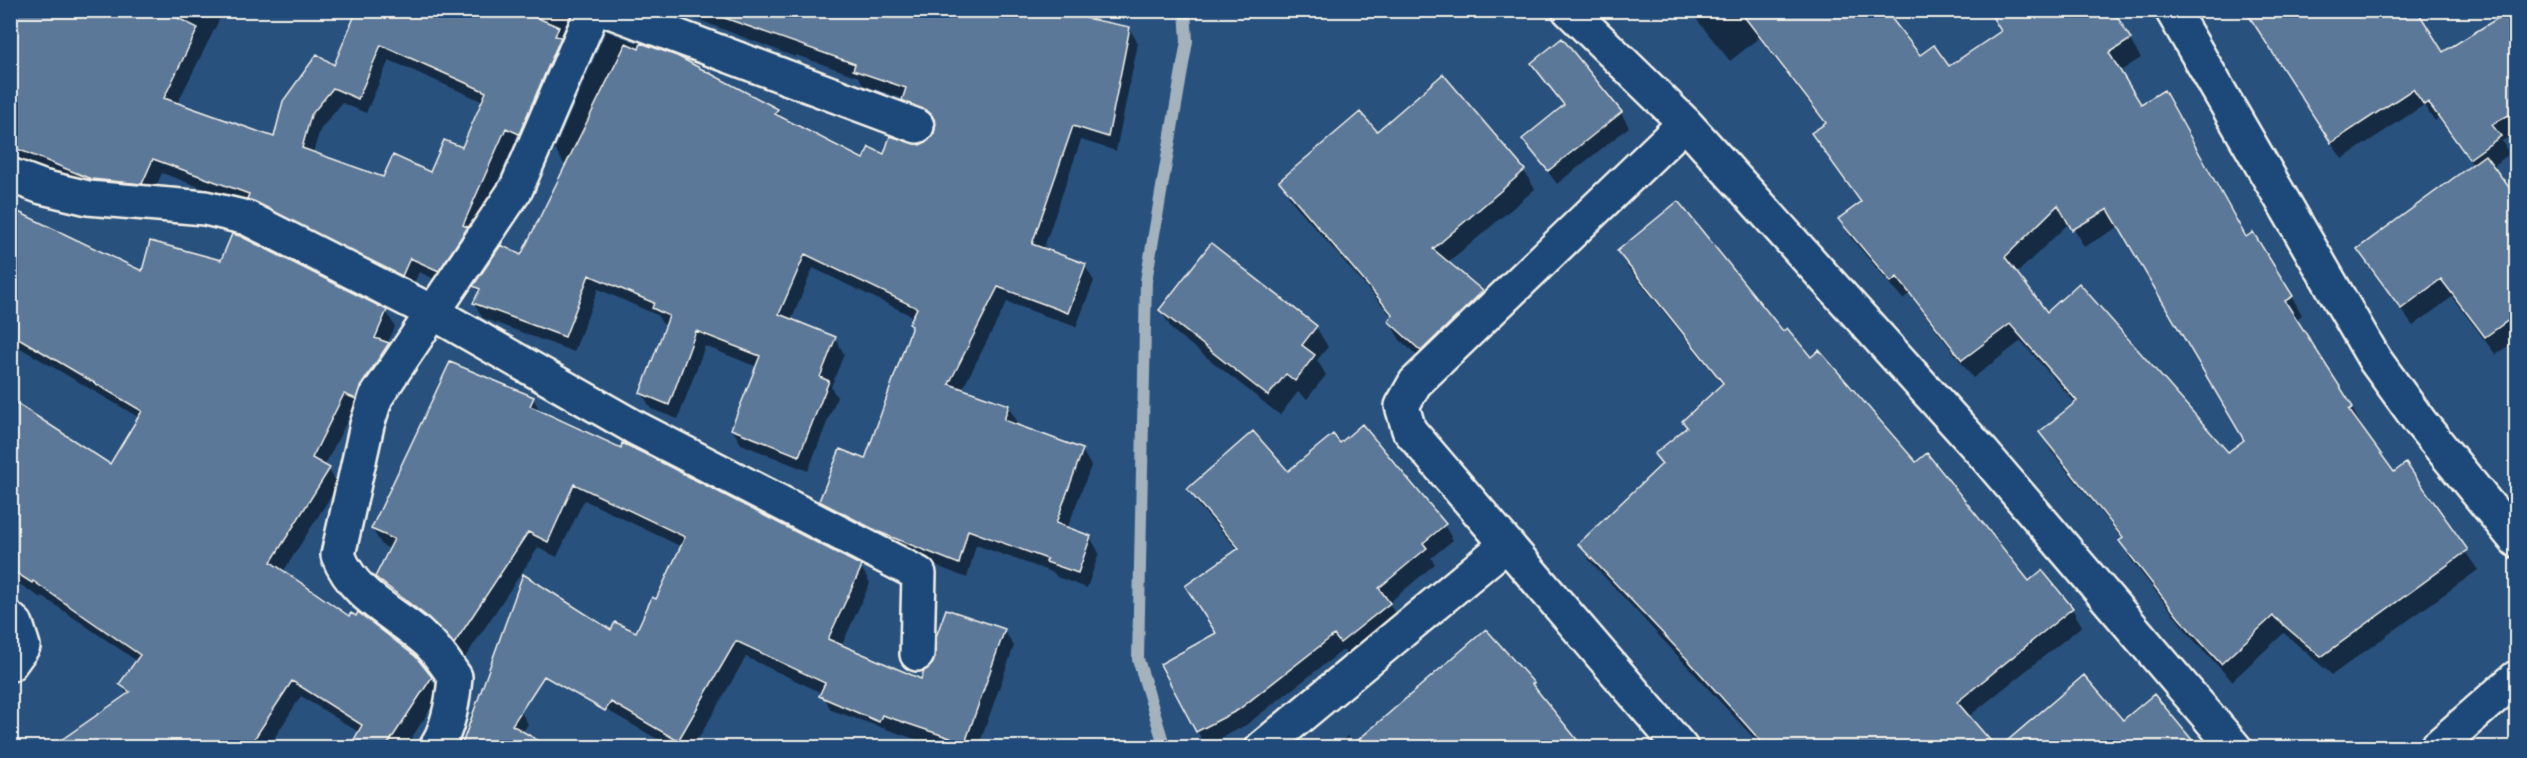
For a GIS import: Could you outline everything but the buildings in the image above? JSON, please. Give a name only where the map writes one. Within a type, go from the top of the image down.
[{"type":"street","points":[[436,747],[442,738],[452,705],[455,676],[430,644],[345,573],[338,555],[366,425],[376,397],[516,189],[593,10]]},
{"type":"street","points":[[607,10],[917,126]]},
{"type":"street","points":[[1569,10],[1685,123],[1983,453],[2235,747]]},
{"type":"street","points":[[2172,10],[2375,360],[2420,422],[2517,540]]},
{"type":"street","points":[[1681,747],[1409,430],[1402,406],[1416,383],[1685,123]]},
{"type":"street","points":[[10,175],[42,187],[88,198],[205,208],[248,218],[432,312],[634,427],[919,574],[917,654]]},
{"type":"street","points":[[1262,747],[1507,544]]},
{"type":"street","points":[[10,619],[16,624],[23,646],[10,664]]},
{"type":"street","points":[[2436,747],[2517,678]]},
{"type":"waterway","points":[[1165,748],[1138,659],[1146,281],[1187,41],[1185,10]]}]
